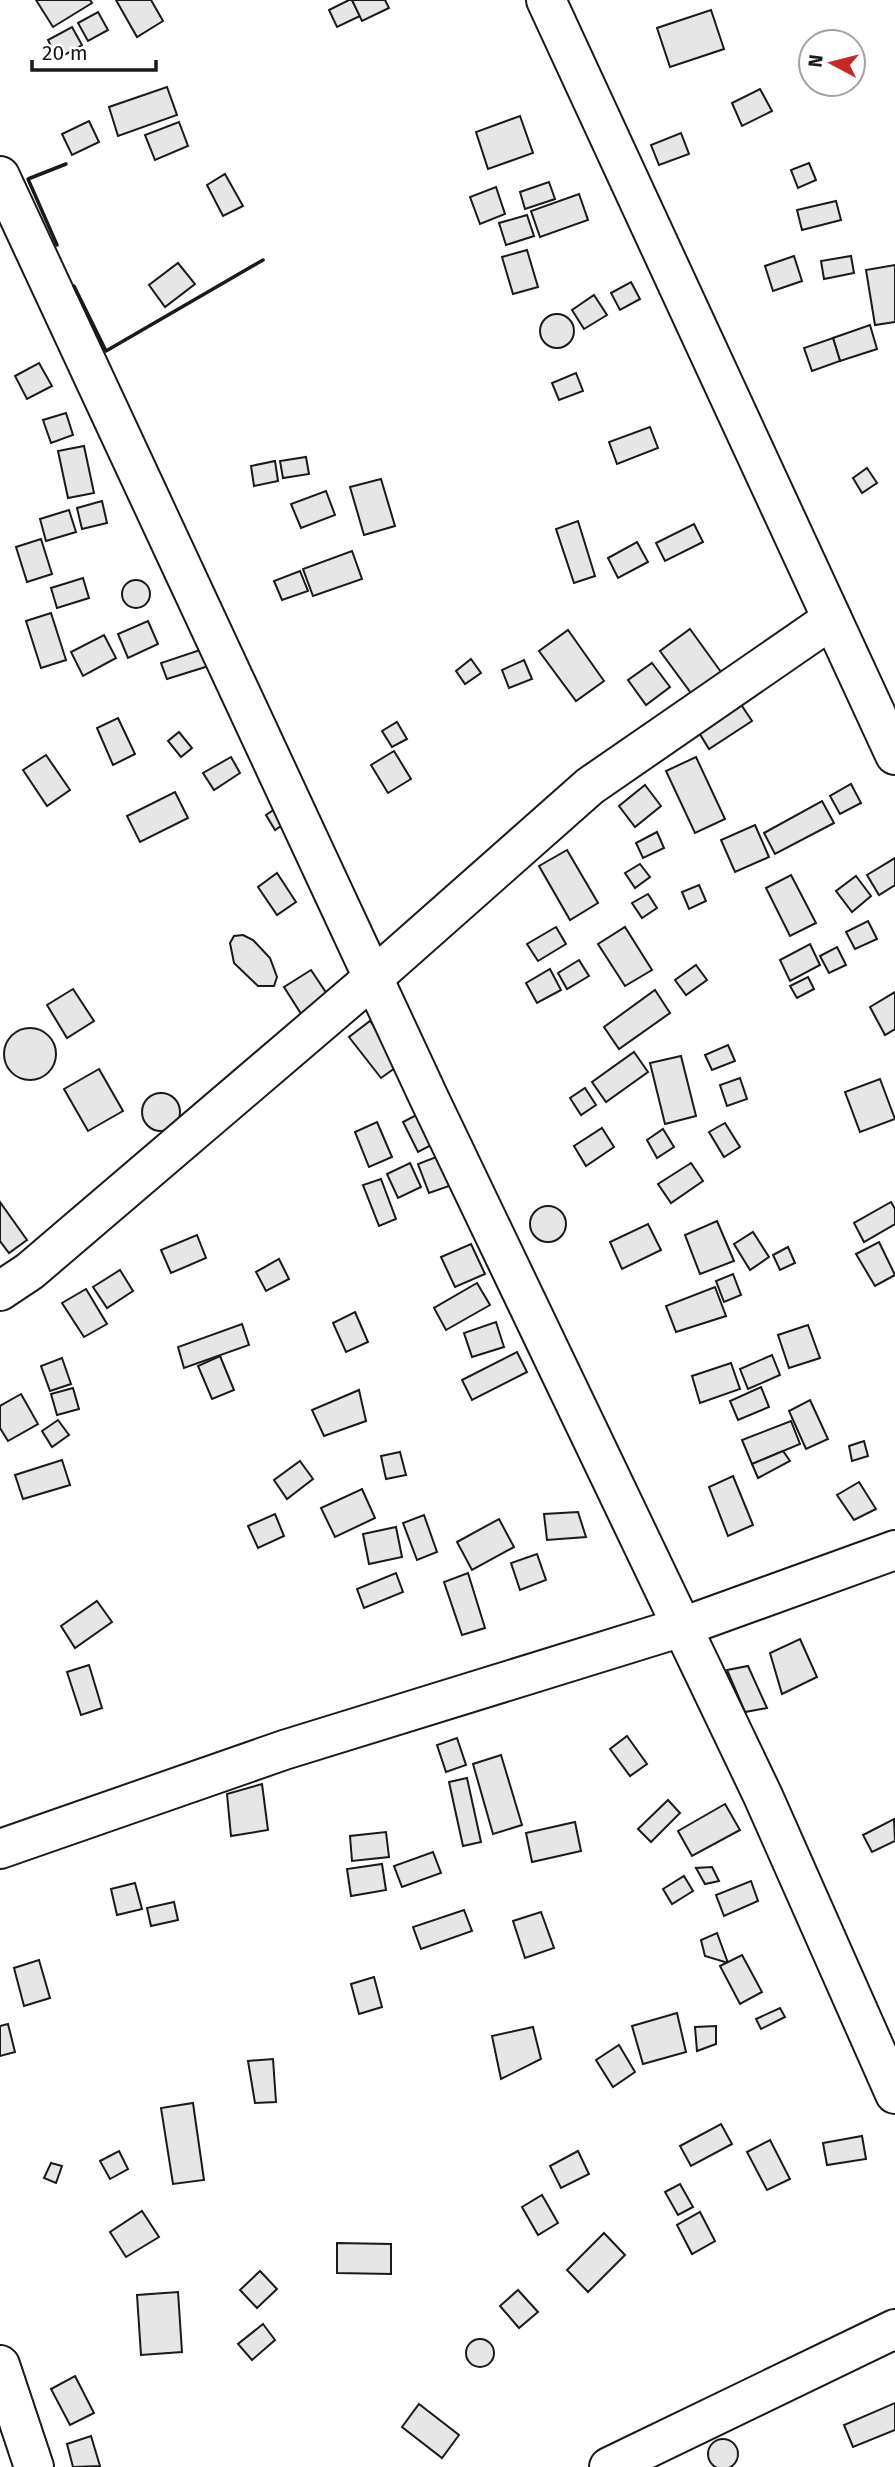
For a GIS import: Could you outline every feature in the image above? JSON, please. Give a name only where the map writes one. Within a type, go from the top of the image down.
[{"type":"street","points":[[546,0],[895,755]]},
{"type":"street","points":[[0,176],[373,978],[763,1796],[895,2094]]},
{"type":"street","points":[[0,1291],[30,1271],[373,978],[590,786],[832,619]]},
{"type":"street","points":[[0,1849],[284,1749],[682,1627],[895,1550]]},
{"type":"street","points":[[610,2467],[895,2329]]},
{"type":"street","points":[[0,2365],[34,2467]]},
{"type":"building","points":[[36,0],[90,0],[92,3],[53,27]]},
{"type":"building","points":[[116,0],[151,0],[163,21],[137,37]]},
{"type":"building","points":[[352,0],[360,16],[337,27],[329,10]]},
{"type":"building","points":[[352,0],[385,0],[389,8],[362,21]]},
{"type":"building","points":[[711,10],[724,49],[670,67],[657,28]]},
{"type":"building","points":[[98,12],[108,30],[88,41],[78,23]]},
{"type":"building","points":[[72,27],[82,45],[57,59],[48,40]]},
{"type":"building","points":[[167,87],[177,115],[118,136],[109,107]]},
{"type":"building","points":[[760,89],[772,111],[742,126],[732,103]]},
{"type":"building","points":[[520,116],[533,153],[488,169],[476,132]]},
{"type":"building","points":[[89,121],[99,142],[72,155],[62,134]]},
{"type":"building","points":[[179,122],[188,146],[155,160],[145,135]]},
{"type":"building","points":[[681,133],[689,154],[659,165],[651,145]]},
{"type":"building","points":[[809,163],[816,180],[798,188],[791,170]]},
{"type":"building","points":[[225,174],[243,206],[223,216],[207,185]]},
{"type":"building","points":[[549,182],[555,199],[525,209],[520,192]]},
{"type":"building","points":[[496,187],[505,214],[480,224],[470,197]]},
{"type":"building","points":[[579,194],[588,220],[540,237],[531,211]]},
{"type":"building","points":[[836,201],[841,220],[802,230],[797,210]]},
{"type":"building","points":[[527,215],[534,236],[506,245],[499,223]]},
{"type":"building","points":[[527,250],[538,287],[513,294],[502,257]]},
{"type":"building","points":[[794,256],[802,281],[773,291],[765,266]]},
{"type":"building","points":[[851,256],[854,273],[824,279],[821,261]]},
{"type":"building","points":[[178,263],[195,284],[165,307],[149,285]]},
{"type":"building","points":[[895,265],[895,322],[875,325],[866,270]]},
{"type":"building","points":[[631,282],[640,299],[620,310],[611,293]]},
{"type":"building","points":[[594,295],[607,315],[584,329],[572,310]]},
{"type":"building","points":[[557,314],[569,319],[574,331],[569,343],[557,348],[545,343],[540,331],[545,319]]},
{"type":"building","points":[[870,325],[877,349],[840,361],[833,338]]},
{"type":"building","points":[[833,338],[840,361],[812,371],[804,348]]},
{"type":"building","points":[[39,363],[52,386],[27,399],[15,376]]},
{"type":"building","points":[[576,373],[583,391],[559,400],[552,383]]},
{"type":"building","points":[[66,413],[73,435],[51,443],[43,420]]},
{"type":"building","points":[[650,427],[658,448],[617,464],[609,442]]},
{"type":"building","points":[[84,446],[94,493],[68,498],[58,451]]},
{"type":"building","points":[[306,457],[309,474],[283,478],[280,461]]},
{"type":"building","points":[[275,461],[278,481],[254,486],[251,466]]},
{"type":"building","points":[[867,468],[877,483],[862,493],[853,478]]},
{"type":"building","points":[[381,479],[395,526],[364,535],[350,487]]},
{"type":"building","points":[[326,491],[335,515],[301,528],[291,504]]},
{"type":"building","points":[[102,501],[107,523],[82,529],[77,508]]},
{"type":"building","points":[[69,510],[76,532],[46,541],[40,519]]},
{"type":"building","points":[[578,521],[595,576],[574,583],[556,529]]},
{"type":"building","points":[[694,524],[703,542],[665,561],[656,543]]},
{"type":"building","points":[[41,539],[52,574],[27,582],[16,547]]},
{"type":"building","points":[[637,542],[648,562],[618,578],[608,558]]},
{"type":"building","points":[[352,551],[362,579],[313,596],[303,569]]},
{"type":"building","points":[[300,571],[308,591],[282,600],[274,581]]},
{"type":"building","points":[[83,578],[89,598],[57,608],[51,588]]},
{"type":"building","points":[[136,580],[146,584],[150,594],[146,604],[136,608],[126,604],[122,594],[126,584]]},
{"type":"building","points":[[51,613],[66,660],[41,668],[26,621]]},
{"type":"building","points":[[148,621],[158,644],[128,658],[118,634]]},
{"type":"building","points":[[690,629],[721,672],[691,693],[660,651]]},
{"type":"building","points":[[568,630],[604,681],[576,701],[539,651]]},
{"type":"building","points":[[104,635],[116,658],[83,676],[71,652]]},
{"type":"building","points":[[209,647],[215,664],[167,679],[161,663]]},
{"type":"building","points":[[471,659],[481,673],[465,684],[456,671]]},
{"type":"building","points":[[524,660],[532,679],[509,688],[502,670]]},
{"type":"building","points":[[652,663],[670,687],[646,705],[628,680]]},
{"type":"building","points":[[740,703],[752,721],[709,749],[698,731]]},
{"type":"building","points":[[118,718],[135,754],[113,765],[97,728]]},
{"type":"building","points":[[397,722],[407,739],[392,747],[382,731]]},
{"type":"building","points":[[179,732],[192,748],[181,757],[168,741]]},
{"type":"building","points":[[394,751],[411,779],[388,793],[371,765]]},
{"type":"building","points":[[46,755],[70,790],[47,806],[23,770]]},
{"type":"building","points":[[231,757],[240,773],[214,790],[203,773]]},
{"type":"building","points":[[696,757],[725,819],[695,833],[666,771]]},
{"type":"building","points":[[851,784],[861,803],[840,814],[830,796]]},
{"type":"building","points":[[645,785],[661,806],[635,827],[619,806]]},
{"type":"building","points":[[175,792],[188,818],[140,842],[127,816]]},
{"type":"building","points":[[822,801],[834,823],[775,854],[764,833]]},
{"type":"building","points":[[278,807],[287,822],[275,830],[266,815]]},
{"type":"building","points":[[755,825],[769,857],[735,872],[721,840]]},
{"type":"building","points":[[657,832],[664,848],[643,858],[636,843]]},
{"type":"building","points":[[567,850],[598,903],[570,920],[539,866]]},
{"type":"building","points":[[895,858],[895,885],[879,895],[867,875]]},
{"type":"building","points":[[640,864],[650,877],[635,888],[625,873]]},
{"type":"building","points":[[277,873],[296,902],[277,915],[258,887]]},
{"type":"building","points":[[791,875],[816,923],[790,936],[766,888]]},
{"type":"building","points":[[856,876],[871,896],[852,912],[836,891]]},
{"type":"building","points":[[699,885],[706,901],[689,909],[682,892]]},
{"type":"building","points":[[648,894],[657,908],[642,918],[632,903]]},
{"type":"building","points":[[868,921],[877,939],[855,949],[846,932]]},
{"type":"building","points":[[556,927],[566,944],[538,961],[527,944]]},
{"type":"building","points":[[625,927],[652,970],[625,986],[598,944]]},
{"type":"building","points":[[243,935],[253,940],[270,958],[277,977],[274,986],[258,986],[234,963],[230,943],[234,936]]},
{"type":"building","points":[[810,944],[820,965],[790,981],[780,960]]},
{"type":"building","points":[[837,947],[846,965],[829,973],[820,956]]},
{"type":"building","points":[[579,960],[589,976],[567,989],[558,973]]},
{"type":"building","points":[[696,965],[707,980],[686,995],[675,980]]},
{"type":"building","points":[[550,969],[561,990],[537,1003],[526,983]]},
{"type":"building","points":[[311,970],[333,1003],[305,1020],[284,987]]},
{"type":"building","points":[[808,977],[814,989],[797,998],[790,986]]},
{"type":"building","points":[[73,989],[94,1021],[67,1038],[47,1005]]},
{"type":"building","points":[[655,990],[670,1013],[619,1049],[604,1027]]},
{"type":"building","points":[[895,992],[895,1029],[885,1035],[870,1007]]},
{"type":"building","points":[[370,1021],[402,1063],[381,1078],[349,1037]]},
{"type":"building","points":[[30,1028],[40,1030],[48,1036],[54,1044],[54,1064],[48,1072],[40,1078],[30,1080],[20,1078],[12,1072],[6,1064],[4,1054],[6,1044],[12,1036],[20,1030]]},
{"type":"building","points":[[728,1045],[735,1061],[712,1070],[705,1055]]},
{"type":"building","points":[[634,1052],[648,1072],[606,1102],[592,1082]]},
{"type":"building","points":[[681,1056],[696,1116],[665,1124],[650,1063]]},
{"type":"building","points":[[99,1069],[123,1111],[88,1131],[64,1089]]},
{"type":"building","points":[[740,1078],[747,1099],[727,1106],[720,1085]]},
{"type":"building","points":[[880,1079],[895,1119],[860,1132],[845,1092]]},
{"type":"building","points":[[585,1088],[596,1105],[581,1115],[570,1098]]},
{"type":"building","points":[[161,1093],[174,1099],[180,1112],[174,1125],[161,1131],[148,1125],[142,1112],[148,1099]]},
{"type":"building","points":[[426,1110],[441,1140],[418,1152],[403,1122]]},
{"type":"building","points":[[377,1122],[392,1157],[369,1167],[355,1132]]},
{"type":"building","points":[[725,1123],[740,1147],[724,1157],[709,1132]]},
{"type":"building","points":[[602,1128],[614,1147],[586,1166],[574,1146]]},
{"type":"building","points":[[663,1129],[674,1147],[657,1158],[647,1140]]},
{"type":"building","points":[[444,1154],[455,1184],[429,1193],[418,1164]]},
{"type":"building","points":[[410,1163],[421,1187],[398,1198],[387,1174]]},
{"type":"building","points":[[691,1163],[703,1181],[671,1203],[658,1184]]},
{"type":"building","points":[[381,1179],[396,1219],[379,1226],[363,1185]]},
{"type":"building","points":[[0,1202],[27,1240],[9,1253],[0,1241]]},
{"type":"building","points":[[891,1202],[895,1209],[895,1224],[864,1242],[854,1223]]},
{"type":"building","points":[[548,1206],[561,1211],[566,1224],[561,1237],[548,1242],[535,1237],[530,1224],[535,1211]]},
{"type":"building","points":[[717,1221],[734,1261],[700,1274],[685,1235]]},
{"type":"building","points":[[648,1224],[661,1250],[622,1269],[610,1242]]},
{"type":"building","points":[[753,1232],[769,1257],[750,1270],[734,1244]]},
{"type":"building","points":[[197,1235],[206,1258],[171,1273],[161,1250]]},
{"type":"building","points":[[879,1242],[895,1275],[875,1286],[856,1254]]},
{"type":"building","points":[[471,1244],[485,1274],[455,1287],[441,1257]]},
{"type":"building","points":[[788,1247],[795,1263],[780,1270],[773,1255]]},
{"type":"building","points":[[279,1259],[289,1279],[266,1291],[256,1272]]},
{"type":"building","points":[[120,1270],[133,1291],[107,1308],[93,1287]]},
{"type":"building","points":[[733,1274],[741,1295],[724,1302],[716,1281]]},
{"type":"building","points":[[477,1283],[490,1305],[446,1330],[434,1308]]},
{"type":"building","points":[[715,1287],[726,1316],[676,1332],[666,1306]]},
{"type":"building","points":[[86,1289],[107,1324],[84,1337],[62,1303]]},
{"type":"building","points":[[355,1312],[368,1342],[346,1352],[333,1323]]},
{"type":"building","points":[[496,1322],[504,1347],[472,1357],[464,1333]]},
{"type":"building","points":[[242,1324],[249,1345],[184,1368],[178,1347]]},
{"type":"building","points":[[808,1325],[820,1358],[789,1368],[778,1335]]},
{"type":"building","points":[[517,1352],[527,1372],[472,1400],[462,1380]]},
{"type":"building","points":[[772,1355],[780,1375],[748,1389],[740,1369]]},
{"type":"building","points":[[220,1356],[234,1390],[212,1399],[198,1366]]},
{"type":"building","points":[[62,1358],[71,1384],[50,1391],[41,1366]]},
{"type":"building","points":[[731,1363],[740,1389],[700,1403],[692,1376]]},
{"type":"building","points":[[761,1387],[769,1407],[738,1420],[730,1401]]},
{"type":"building","points":[[73,1388],[79,1409],[57,1415],[51,1394]]},
{"type":"building","points":[[359,1390],[366,1421],[324,1436],[312,1410]]},
{"type":"building","points":[[21,1394],[38,1424],[8,1441],[0,1428],[0,1406]]},
{"type":"building","points":[[810,1400],[828,1439],[806,1449],[789,1411]]},
{"type":"building","points":[[58,1420],[69,1435],[52,1447],[42,1431]]},
{"type":"building","points":[[791,1421],[800,1444],[752,1464],[742,1440]]},
{"type":"building","points":[[864,1441],[868,1456],[852,1461],[849,1446]]},
{"type":"building","points":[[783,1451],[790,1461],[758,1478],[752,1464]]},
{"type":"building","points":[[400,1452],[406,1475],[386,1479],[381,1456]]},
{"type":"building","points":[[62,1460],[70,1485],[23,1499],[15,1475]]},
{"type":"building","points":[[300,1461],[313,1479],[287,1499],[274,1480]]},
{"type":"building","points":[[733,1476],[753,1525],[728,1536],[709,1487]]},
{"type":"building","points":[[859,1482],[876,1509],[854,1520],[837,1495]]},
{"type":"building","points":[[362,1489],[375,1518],[335,1537],[321,1508]]},
{"type":"building","points":[[578,1512],[586,1537],[547,1540],[544,1514]]},
{"type":"building","points":[[275,1514],[284,1536],[258,1548],[248,1526]]},
{"type":"building","points":[[424,1515],[437,1552],[417,1560],[403,1523]]},
{"type":"building","points":[[499,1519],[514,1547],[472,1570],[457,1542]]},
{"type":"building","points":[[396,1527],[402,1557],[369,1564],[363,1534]]},
{"type":"building","points":[[537,1554],[546,1580],[520,1590],[511,1563]]},
{"type":"building","points":[[396,1573],[403,1592],[364,1608],[357,1589]]},
{"type":"building","points":[[468,1573],[485,1628],[462,1635],[444,1582]]},
{"type":"building","points":[[97,1601],[112,1622],[75,1648],[61,1626]]},
{"type":"building","points":[[800,1639],[817,1677],[782,1694],[770,1653]]},
{"type":"building","points":[[89,1665],[102,1708],[81,1715],[67,1672]]},
{"type":"building","points":[[748,1666],[767,1708],[745,1712],[727,1670]]},
{"type":"building","points":[[627,1736],[647,1764],[630,1776],[610,1749]]},
{"type":"building","points":[[457,1738],[466,1765],[446,1772],[437,1745]]},
{"type":"building","points":[[501,1755],[522,1825],[493,1834],[473,1764]]},
{"type":"building","points":[[467,1778],[481,1842],[463,1846],[449,1782]]},
{"type":"building","points":[[262,1784],[268,1830],[231,1836],[227,1794]]},
{"type":"building","points":[[668,1800],[680,1813],[651,1842],[638,1829]]},
{"type":"building","points":[[725,1804],[740,1830],[692,1856],[678,1831]]},
{"type":"building","points":[[894,1819],[895,1841],[872,1852],[863,1835]]},
{"type":"building","points":[[575,1822],[581,1851],[532,1862],[526,1833]]},
{"type":"building","points":[[386,1832],[389,1857],[352,1861],[350,1836]]},
{"type":"building","points":[[433,1852],[441,1873],[402,1887],[394,1866]]},
{"type":"building","points":[[382,1864],[386,1890],[351,1896],[347,1869]]},
{"type":"building","points":[[712,1867],[719,1881],[705,1884],[696,1868]]},
{"type":"building","points":[[684,1876],[693,1891],[672,1904],[663,1889]]},
{"type":"building","points":[[751,1881],[758,1901],[724,1916],[716,1895]]},
{"type":"building","points":[[135,1883],[142,1909],[117,1915],[111,1889]]},
{"type":"building","points":[[174,1902],[178,1920],[151,1926],[147,1908]]},
{"type":"building","points":[[464,1910],[472,1931],[421,1949],[413,1927]]},
{"type":"building","points":[[541,1912],[554,1948],[525,1958],[513,1921]]},
{"type":"building","points":[[717,1933],[728,1963],[705,1956],[701,1940]]},
{"type":"building","points":[[742,1955],[762,1992],[740,2004],[720,1966]]},
{"type":"building","points":[[39,1960],[50,1998],[24,2006],[14,1968]]},
{"type":"building","points":[[374,1977],[382,2007],[359,2014],[351,1984]]},
{"type":"building","points":[[780,2008],[785,2017],[761,2029],[756,2019]]},
{"type":"building","points":[[677,2013],[686,2052],[643,2064],[632,2026]]},
{"type":"building","points":[[8,2024],[15,2052],[0,2056],[0,2026]]},
{"type":"building","points":[[716,2026],[716,2044],[697,2051],[695,2027]]},
{"type":"building","points":[[533,2027],[541,2059],[501,2079],[492,2036]]},
{"type":"building","points":[[619,2045],[635,2072],[613,2087],[596,2060]]},
{"type":"building","points":[[273,2059],[276,2102],[255,2103],[248,2061]]},
{"type":"building","points":[[193,2103],[204,2180],[173,2184],[161,2108]]},
{"type":"building","points":[[721,2124],[732,2144],[691,2166],[680,2146]]},
{"type":"building","points":[[862,2136],[866,2159],[827,2165],[823,2143]]},
{"type":"building","points":[[770,2140],[790,2179],[767,2190],[747,2152]]},
{"type":"building","points":[[119,2151],[128,2169],[110,2179],[100,2161]]},
{"type":"building","points":[[578,2151],[589,2174],[561,2188],[550,2166]]},
{"type":"building","points":[[51,2163],[62,2166],[56,2183],[44,2178]]},
{"type":"building","points":[[680,2184],[693,2207],[678,2215],[665,2192]]},
{"type":"building","points":[[542,2195],[558,2223],[538,2235],[522,2207]]},
{"type":"building","points":[[142,2211],[159,2237],[126,2257],[110,2232]]},
{"type":"building","points":[[700,2212],[715,2241],[692,2254],[677,2225]]},
{"type":"building","points":[[604,2233],[625,2255],[588,2292],[567,2270]]},
{"type":"building","points":[[337,2243],[391,2244],[391,2274],[337,2273]]},
{"type":"building","points":[[260,2271],[277,2289],[257,2308],[240,2290]]},
{"type":"building","points":[[518,2290],[538,2312],[519,2328],[500,2306]]},
{"type":"building","points":[[178,2292],[182,2352],[141,2355],[137,2295]]},
{"type":"building","points":[[263,2324],[275,2340],[252,2360],[238,2344]]},
{"type":"building","points":[[480,2339],[490,2343],[494,2353],[490,2363],[480,2367],[470,2363],[466,2353],[470,2343]]},
{"type":"building","points":[[75,2376],[94,2413],[70,2425],[51,2389]]},
{"type":"building","points":[[895,2403],[895,2430],[853,2447],[844,2425]]},
{"type":"building","points":[[419,2404],[459,2435],[442,2458],[402,2427]]},
{"type":"building","points":[[91,2436],[100,2466],[73,2467],[67,2444]]},
{"type":"building","points":[[723,2439],[734,2443],[738,2454],[734,2465],[723,2469],[712,2465],[708,2454],[712,2443]]},
{"type":"wall","points":[[57,245],[28,179],[66,164]]},
{"type":"wall","points":[[74,286],[106,351],[263,260]]}]
